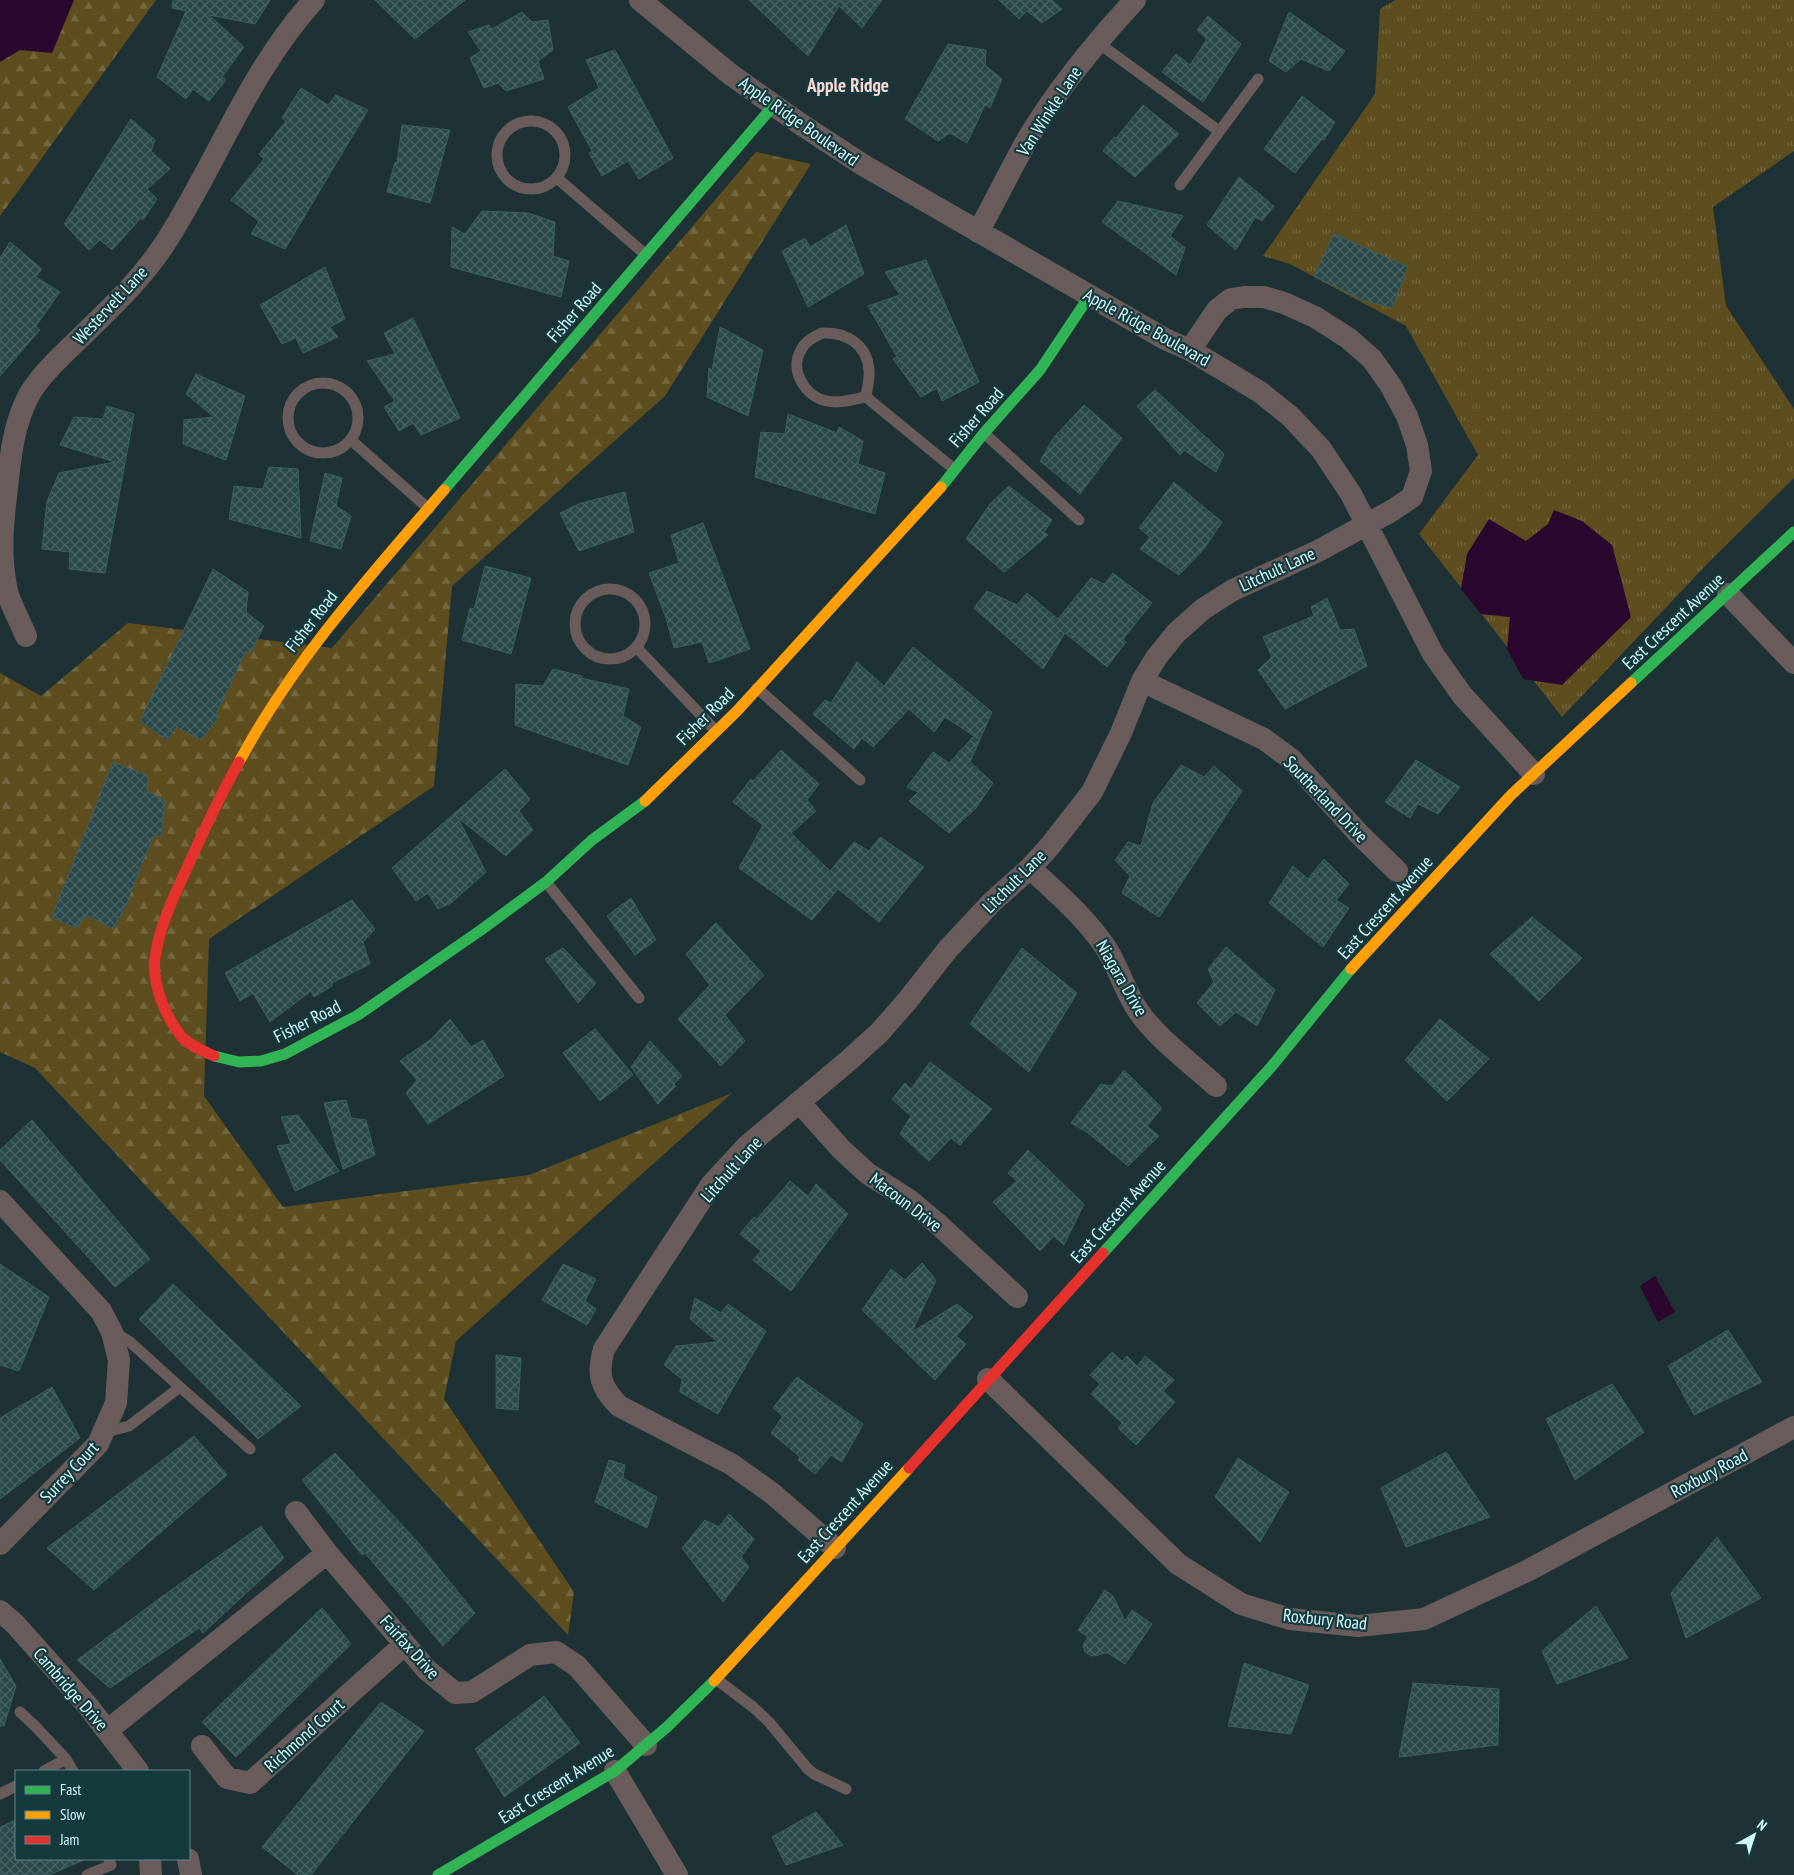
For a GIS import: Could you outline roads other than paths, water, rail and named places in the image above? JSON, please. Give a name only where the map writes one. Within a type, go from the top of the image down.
[{"type":"street","name":"Westervelt Lane","points":[[26,636],[7,592],[1,545],[15,428],[30,394],[57,360],[127,293],[168,239],[206,174],[266,62],[293,23],[314,0]]},
{"type":"street","name":"Apple Ridge Boulevard","points":[[640,0],[730,74],[863,165],[1165,339],[1190,350],[1260,392],[1290,416],[1322,449],[1351,494],[1433,654],[1462,696],[1534,774]]},
{"type":"street","name":"Van Winkle Lane","points":[[978,232],[1030,135],[1064,83],[1096,42],[1135,0]]},
{"type":"street","name":"Fisher Road","points":[[774,105],[337,614],[296,669],[258,726],[217,802],[170,906],[155,959],[157,983],[164,1009],[182,1037],[200,1050],[217,1057],[239,1062],[261,1061],[285,1054],[358,1015],[481,930],[546,882],[592,840],[643,803],[757,688],[938,489],[1040,370],[1090,295]]},
{"type":"street","name":"Litchult Lane","points":[[835,1548],[772,1494],[731,1464],[619,1406],[608,1395],[601,1380],[600,1365],[604,1349],[711,1186],[747,1146],[879,1033],[948,949],[993,901],[1030,868],[1050,846],[1092,792],[1121,733],[1142,681],[1156,658],[1176,633],[1203,609],[1233,590],[1318,551],[1393,510],[1412,497],[1422,471],[1417,445],[1407,416],[1391,386],[1372,359],[1348,338],[1315,317],[1264,297],[1231,300],[1217,310],[1190,350]]},
{"type":"street","name":"East Crescent Avenue","points":[[438,1875],[614,1771],[646,1745],[716,1679],[988,1378],[1157,1195],[1272,1066],[1358,960],[1505,802],[1794,532]]},
{"type":"street","points":[[1728,594],[1794,663]]},
{"type":"street","name":"Southerland Drive","points":[[1142,681],[1264,739],[1291,759],[1359,834],[1397,871]]},
{"type":"street","name":"Niagara Drive","points":[[1030,868],[1090,925],[1107,950],[1124,987],[1139,1013],[1216,1086]]},
{"type":"street","name":"Macoun Drive","points":[[799,1102],[841,1149],[867,1174],[909,1200],[1017,1297]]},
{"type":"street","name":"Surrey Court","points":[[0,1544],[98,1444],[116,1403],[119,1360],[112,1332],[101,1311],[4,1211]]},
{"type":"street","name":"Roxbury Road","points":[[988,1378],[1178,1564],[1241,1604],[1290,1619],[1358,1626],[1424,1619],[1527,1571],[1794,1427]]},
{"type":"street","name":"Fairfax Drive","points":[[296,1512],[327,1552],[427,1670],[455,1693],[472,1692],[530,1656],[556,1652],[577,1666],[646,1745]]},
{"type":"street","points":[[108,1730],[327,1552]]},
{"type":"street","name":"Cambridge Drive","points":[[0,1611],[21,1631],[108,1730],[137,1770]]},
{"type":"street","name":"Richmond Court","points":[[202,1746],[228,1778],[250,1782],[405,1644]]},
{"type":"street","points":[[614,1771],[676,1875]]},
{"type":"street","points":[[150,1860],[151,1875]]},
{"type":"street","points":[[188,1860],[191,1875]]},
{"type":"lane","points":[[1096,42],[1220,131]]},
{"type":"lane","points":[[1180,185],[1258,78]]},
{"type":"lane","points":[[528,121],[550,126],[564,143],[566,151],[565,163],[557,178],[540,189],[529,190],[513,185],[501,172],[496,157],[498,144],[505,132],[515,124],[528,121]]},
{"type":"lane","points":[[557,178],[646,255]]},
{"type":"lane","points":[[835,333],[849,337],[860,346],[867,357],[870,371],[866,397],[840,402],[826,401],[814,396],[803,386],[798,374],[796,362],[801,350],[810,340],[822,334],[835,333]]},
{"type":"lane","points":[[322,382],[335,384],[348,392],[358,410],[358,427],[351,440],[342,449],[324,454],[311,452],[295,440],[288,426],[288,412],[291,401],[299,391],[310,385],[322,382]]},
{"type":"lane","points":[[866,397],[954,469]]},
{"type":"lane","points":[[984,434],[1079,520]]},
{"type":"lane","points":[[351,440],[429,509]]},
{"type":"lane","points":[[607,589],[618,590],[634,599],[640,606],[644,618],[642,637],[636,647],[626,655],[614,659],[590,654],[581,645],[576,632],[575,618],[578,607],[596,591],[607,589]]},
{"type":"lane","points":[[636,647],[716,731]]},
{"type":"lane","points":[[757,688],[860,780]]},
{"type":"lane","points":[[546,882],[639,998]]},
{"type":"lane","points":[[112,1332],[130,1342],[250,1449]]},
{"type":"lane","points":[[103,1432],[129,1426],[180,1387]]},
{"type":"lane","points":[[716,1679],[769,1722],[814,1774],[846,1789]]},
{"type":"lane","points":[[20,1712],[66,1759],[72,1770]]},
{"type":"lane","points":[[46,1770],[66,1759]]},
{"type":"lane","points":[[0,1794],[15,1786]]},
{"type":"lane","points":[[86,1875],[111,1864],[110,1860]]},
{"type":"district","name":"Apple Ridge","points":[[848,85]]}]
